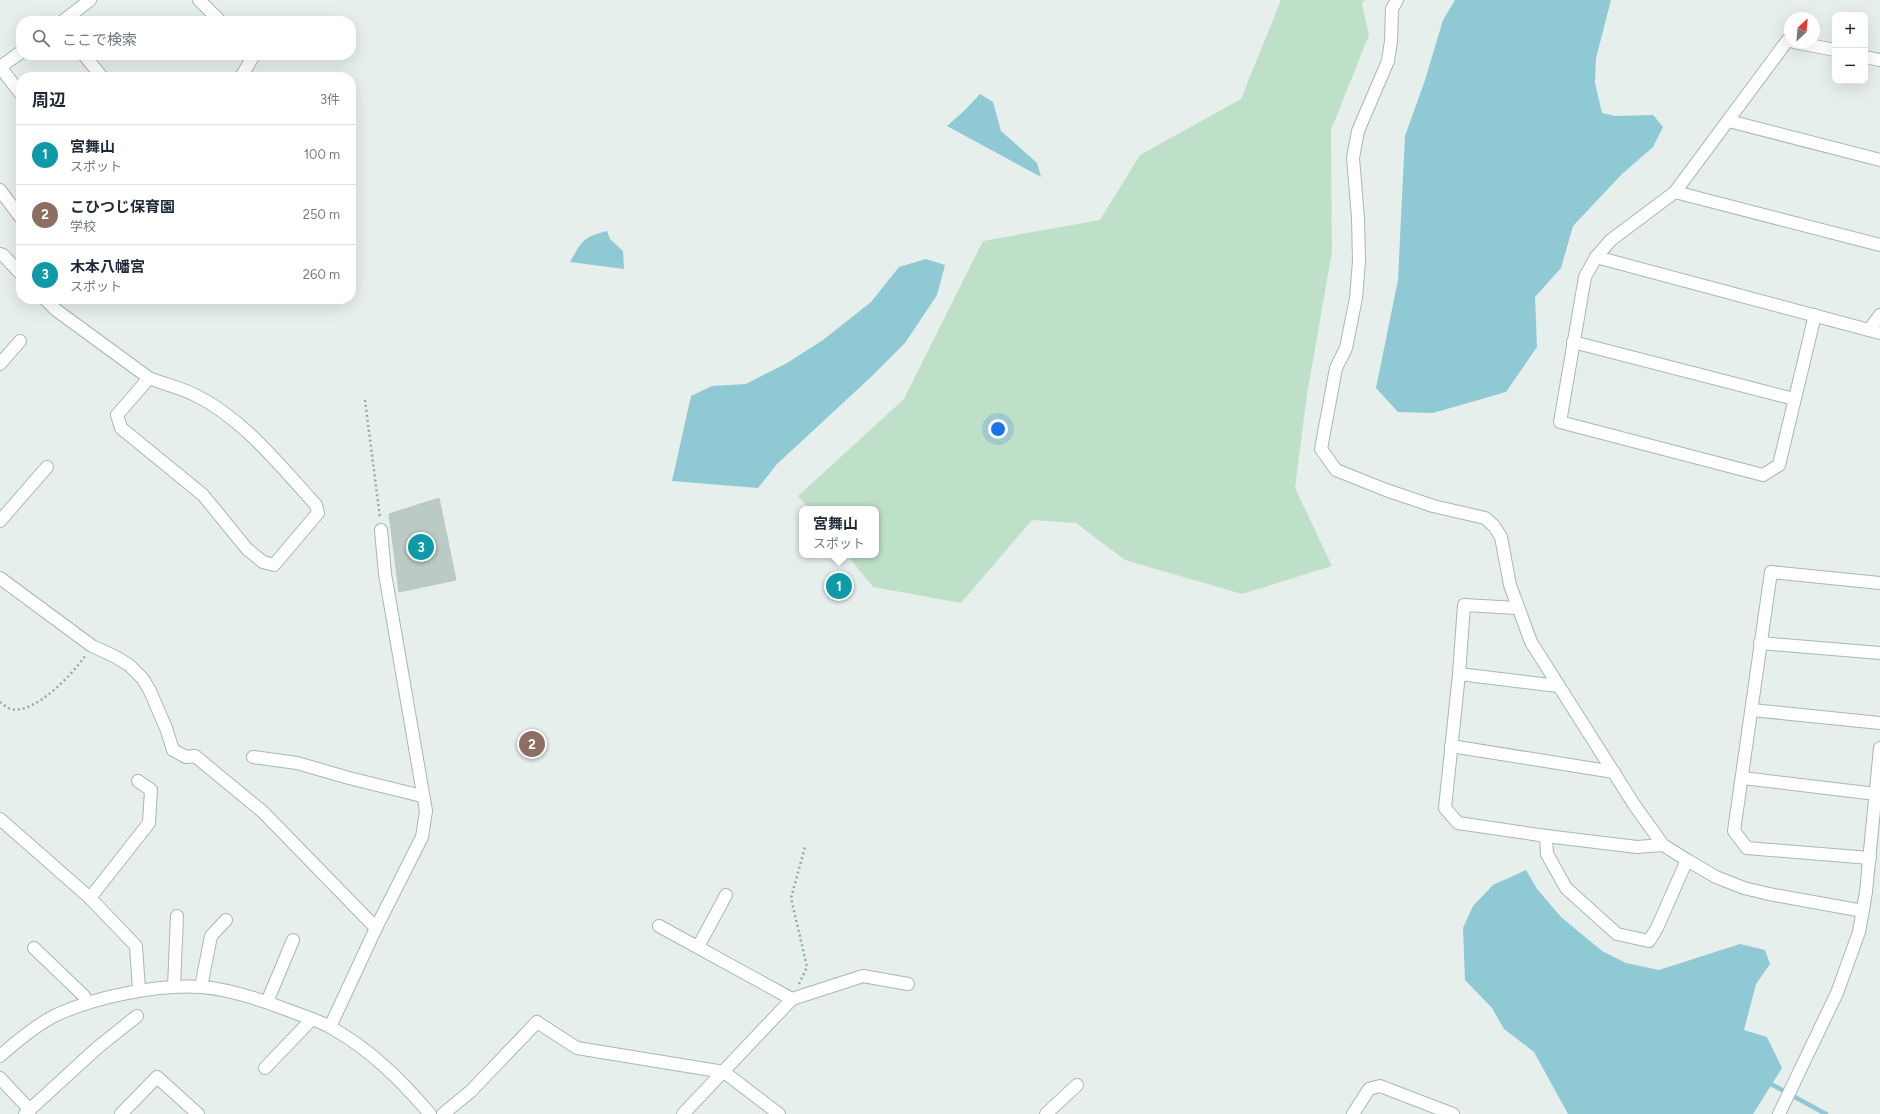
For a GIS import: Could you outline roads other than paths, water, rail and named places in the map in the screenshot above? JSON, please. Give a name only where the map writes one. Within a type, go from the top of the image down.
[{"type":"street","points":[[69,16],[90,0]]},
{"type":"street","points":[[199,0],[215,16]]},
{"type":"street","points":[[1397,0],[1392,10],[1391,41],[1388,61],[1358,131],[1353,158],[1358,218],[1356,298],[1346,348],[1336,368],[1321,449],[1336,470],[1386,490],[1433,506],[1485,518],[1494,526],[1501,537],[1510,585],[1517,608],[1531,642],[1651,830],[1663,845],[1716,877],[1744,888],[1769,894],[1864,910]]},
{"type":"street","points":[[1784,45],[1675,192],[1611,240],[1596,257],[1585,277],[1560,422],[1763,475],[1779,465],[1815,315]]},
{"type":"street","points":[[1820,47],[1832,49]]},
{"type":"street","points":[[16,56],[0,67],[16,88]]},
{"type":"street","points":[[1868,57],[1880,60]]},
{"type":"street","points":[[88,60],[98,72]]},
{"type":"street","points":[[244,72],[251,60]]},
{"type":"street","points":[[1729,121],[1880,160]]},
{"type":"street","points":[[0,190],[16,211]]},
{"type":"street","points":[[1675,192],[1880,245]]},
{"type":"street","points":[[0,254],[3,255],[16,269]]},
{"type":"street","points":[[1596,257],[1875,332],[1880,315]]},
{"type":"street","points":[[50,304],[56,310],[149,378],[196,396],[233,420],[261,445],[316,505],[318,513],[274,564],[263,562],[248,548],[203,495],[121,428],[117,415],[149,378]]},
{"type":"street","points":[[0,364],[20,341]]},
{"type":"street","points":[[1573,342],[1794,399]]},
{"type":"street","points":[[0,521],[47,467]]},
{"type":"street","points":[[330,1027],[376,928],[422,837],[426,811],[422,796],[385,574],[381,530]]},
{"type":"street","points":[[1870,858],[1747,848],[1734,831],[1743,778],[1760,643],[1771,572],[1880,583]]},
{"type":"street","points":[[0,578],[92,646],[129,665],[143,679],[150,691],[164,722],[173,750],[186,757],[195,756],[263,812],[376,928]]},
{"type":"street","points":[[1517,608],[1464,605],[1459,674],[1445,808],[1458,823],[1637,847],[1663,845]]},
{"type":"street","points":[[1760,643],[1880,653]]},
{"type":"street","points":[[1459,674],[1558,686]]},
{"type":"street","points":[[1752,710],[1880,723]]},
{"type":"street","points":[[1451,746],[1614,772]]},
{"type":"street","points":[[1779,1114],[1837,993],[1859,932],[1864,910],[1870,858],[1880,748]]},
{"type":"street","points":[[253,757],[297,763],[349,778],[422,796]]},
{"type":"street","points":[[1743,778],[1876,794]]},
{"type":"street","points":[[90,898],[148,823],[150,790],[138,781]]},
{"type":"street","points":[[0,819],[90,898],[136,946],[139,990]]},
{"type":"street","points":[[1546,836],[1547,854],[1566,888],[1617,934],[1649,941],[1657,928],[1686,860]]},
{"type":"street","points":[[698,947],[726,895]]},
{"type":"street","points":[[174,987],[177,916]]},
{"type":"street","points":[[201,987],[211,936],[226,920]]},
{"type":"street","points":[[659,926],[792,999]]},
{"type":"street","points":[[267,1002],[293,940]]},
{"type":"street","points":[[34,948],[84,996],[87,1003]]},
{"type":"street","points":[[683,1114],[792,999],[863,976],[908,984]]},
{"type":"street","points":[[0,1056],[16,1041],[56,1015],[87,1003],[139,990],[174,987],[201,987],[233,993],[267,1002],[330,1027],[382,1063],[405,1085],[430,1114]]},
{"type":"street","points":[[0,1078],[27,1112],[97,1048],[137,1016]]},
{"type":"street","points":[[265,1068],[312,1019]]},
{"type":"street","points":[[443,1114],[471,1091],[537,1022],[578,1048],[724,1072],[779,1114]]},
{"type":"street","points":[[120,1114],[157,1077],[198,1114]]},
{"type":"street","points":[[1046,1114],[1077,1085]]},
{"type":"street","points":[[1353,1114],[1370,1089],[1380,1086],[1453,1114]]},
{"type":"water","points":[[1455,0],[1611,0],[1596,58],[1595,83],[1602,113],[1615,116],[1653,115],[1663,127],[1653,147],[1622,174],[1573,226],[1561,268],[1535,297],[1537,347],[1506,392],[1433,413],[1398,412],[1376,388],[1398,280],[1405,136],[1425,80],[1443,20]]},
{"type":"water","points":[[980,94],[993,102],[1001,131],[1037,163],[1041,177],[947,126]]},
{"type":"water","points":[[607,231],[610,239],[623,251],[624,269],[570,262],[577,249],[584,241],[593,235]]},
{"type":"water","points":[[926,259],[945,265],[937,295],[905,343],[871,377],[777,464],[758,488],[672,481],[691,396],[712,386],[746,384],[787,363],[823,340],[871,302],[899,267]]},
{"type":"water","points":[[1526,870],[1537,889],[1561,917],[1602,951],[1626,963],[1659,970],[1740,944],[1765,950],[1770,964],[1756,984],[1744,1030],[1767,1037],[1782,1068],[1753,1114],[1568,1114],[1534,1052],[1504,1029],[1492,1008],[1465,980],[1463,928],[1473,906],[1493,885]]},
{"type":"waterway","points":[[1771,1084],[1826,1114]]},
{"type":"place","name":"木本八幡宮","points":[[421,547]]},
{"type":"place","name":"宮舞山","points":[[839,586]]},
{"type":"place","name":"こひつじ保育園","points":[[532,744]]}]
